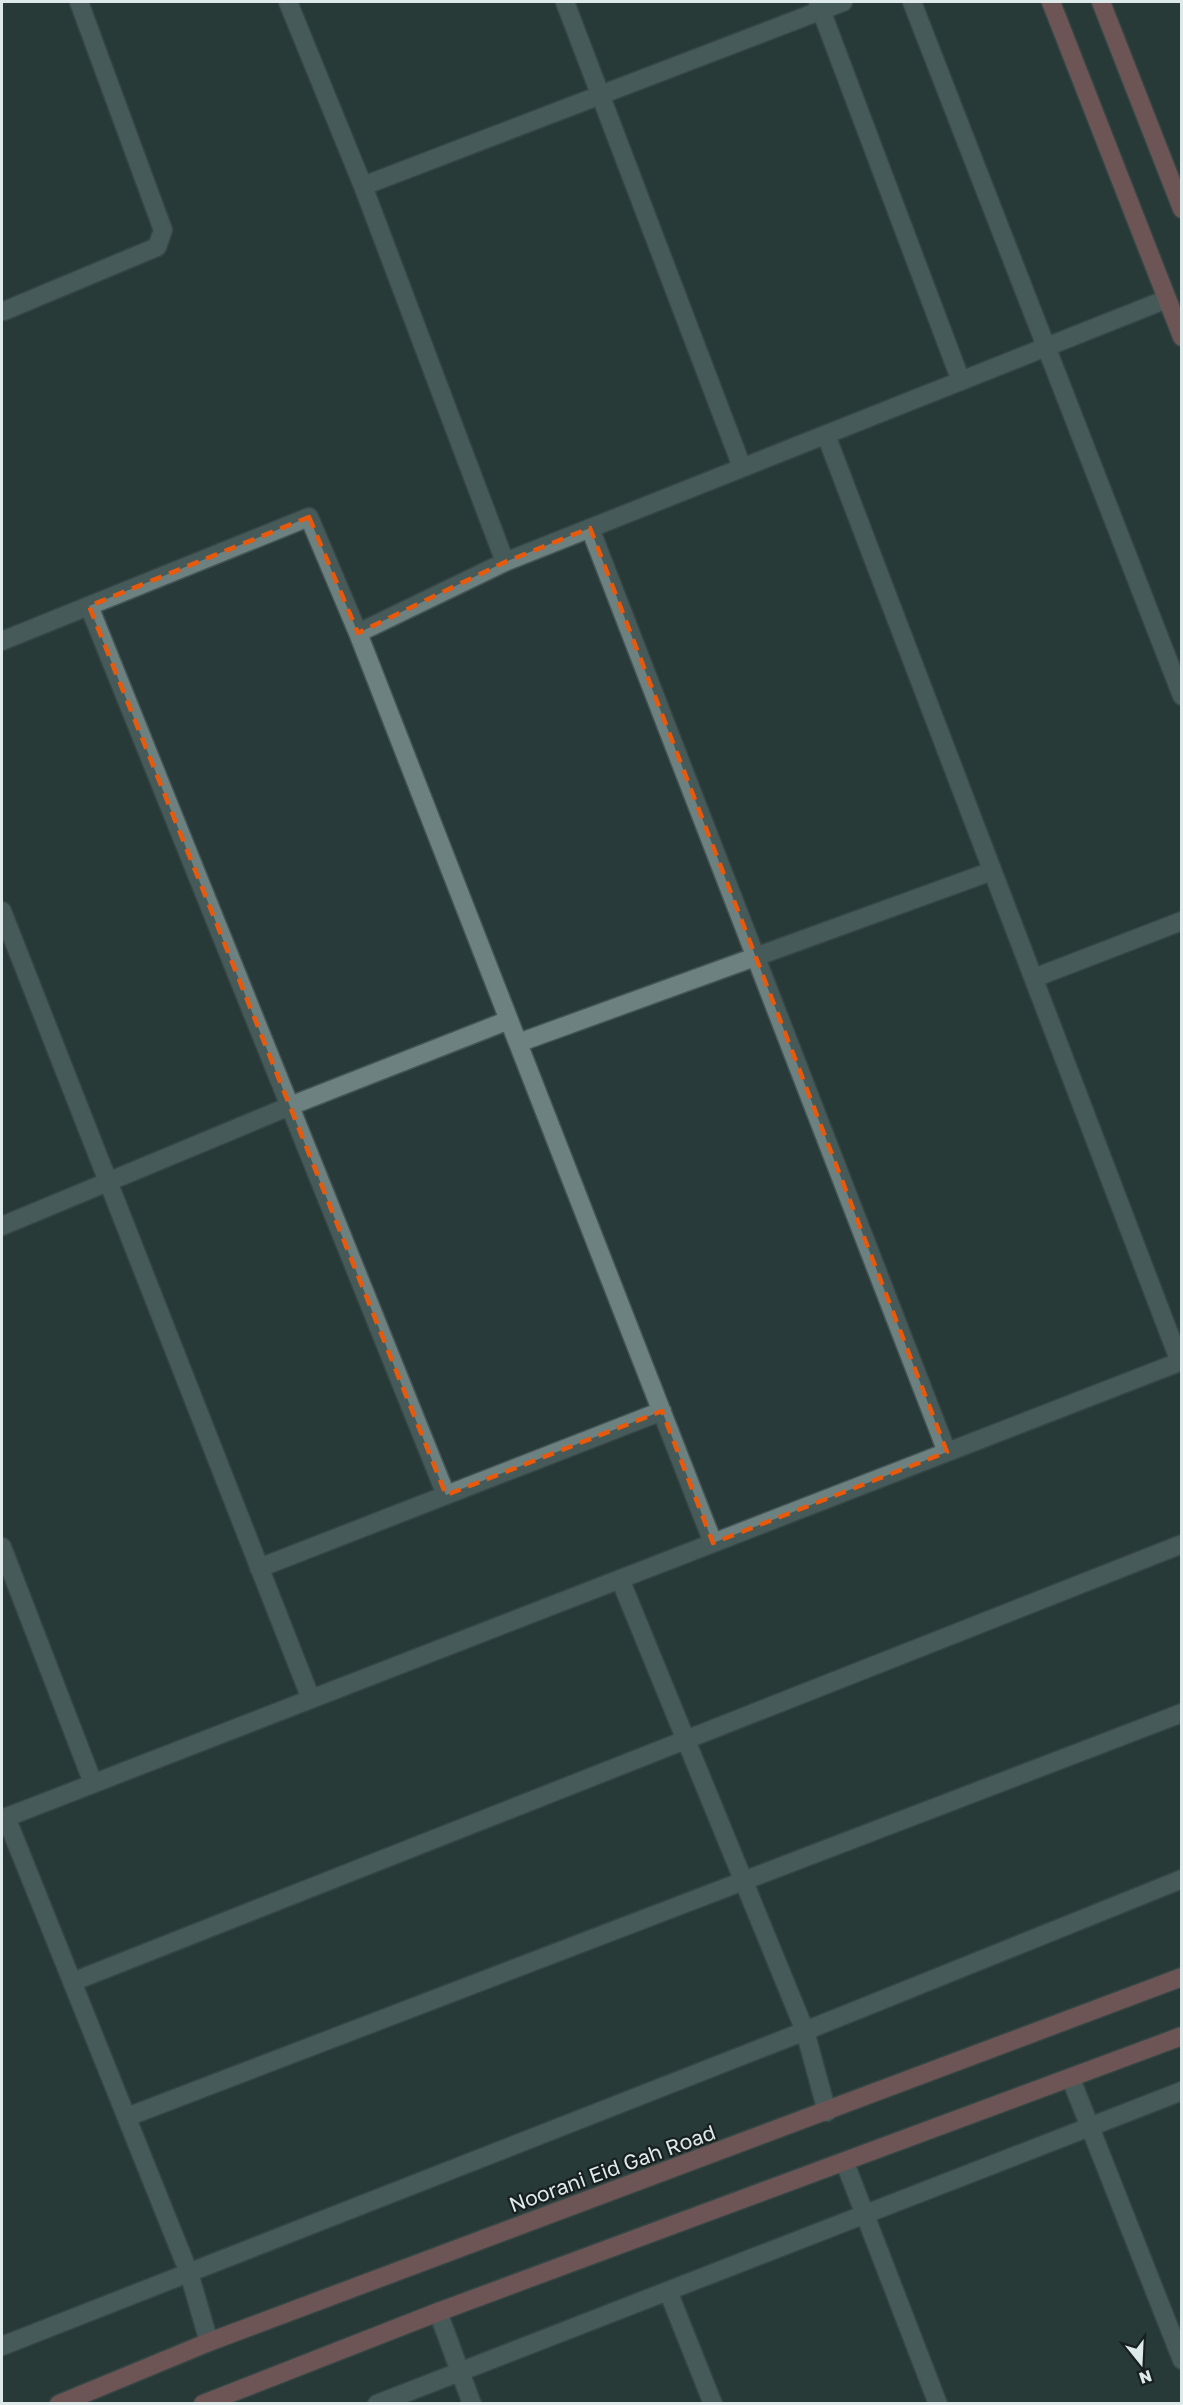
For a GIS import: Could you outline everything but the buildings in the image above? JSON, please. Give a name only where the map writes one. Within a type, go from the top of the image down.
[{"type":"main road","points":[[1052,2],[1182,337]]},
{"type":"main road","points":[[1101,2],[1182,209]]},
{"type":"main road","name":"Noorani Eid Gah Road","points":[[59,2403],[209,2342],[1182,1977]]},
{"type":"main road","points":[[203,2403],[438,2312],[845,2163],[1182,2036]]},
{"type":"street","points":[[4,311],[157,247],[162,240],[163,230],[79,2]]},
{"type":"street","points":[[288,2],[363,186],[505,562]]},
{"type":"street","points":[[565,2],[742,467]]},
{"type":"street","points":[[363,186],[601,95],[820,6],[843,2]]},
{"type":"street","points":[[912,2],[1182,696]]},
{"type":"street","points":[[820,6],[961,381]]},
{"type":"street","points":[[358,633],[505,562],[1167,299]]},
{"type":"street","points":[[209,2342],[189,2273],[4,1818],[1181,1361],[825,435]]},
{"type":"street","points":[[2,641],[309,517],[358,633],[713,1543]]},
{"type":"street","points":[[590,528],[947,1452]]},
{"type":"street","points":[[89,606],[446,1495]]},
{"type":"street","points":[[518,1043],[992,871]]},
{"type":"street","points":[[2,911],[311,1699]]},
{"type":"street","points":[[1034,978],[1182,921]]},
{"type":"street","points":[[2,1226],[290,1106],[509,1020]]},
{"type":"street","points":[[259,1568],[662,1411]]},
{"type":"street","points":[[72,1982],[1182,1544]]},
{"type":"street","points":[[2,1547],[93,1784]]},
{"type":"street","points":[[620,1579],[805,2031],[827,2112]]},
{"type":"street","points":[[127,2117],[1182,1713]]},
{"type":"street","points":[[2,2346],[805,2031],[1182,1879]]},
{"type":"street","points":[[1071,2079],[1182,2360]]},
{"type":"street","points":[[377,2403],[1182,2091]]},
{"type":"street","points":[[845,2163],[938,2403]]},
{"type":"street","points":[[668,2291],[712,2403]]},
{"type":"street","points":[[438,2312],[472,2403]]},
{"type":"highlighted area","points":[[309,517],[358,633],[505,562],[590,528],[947,1452],[713,1543],[662,1411],[446,1495],[89,606]]}]
